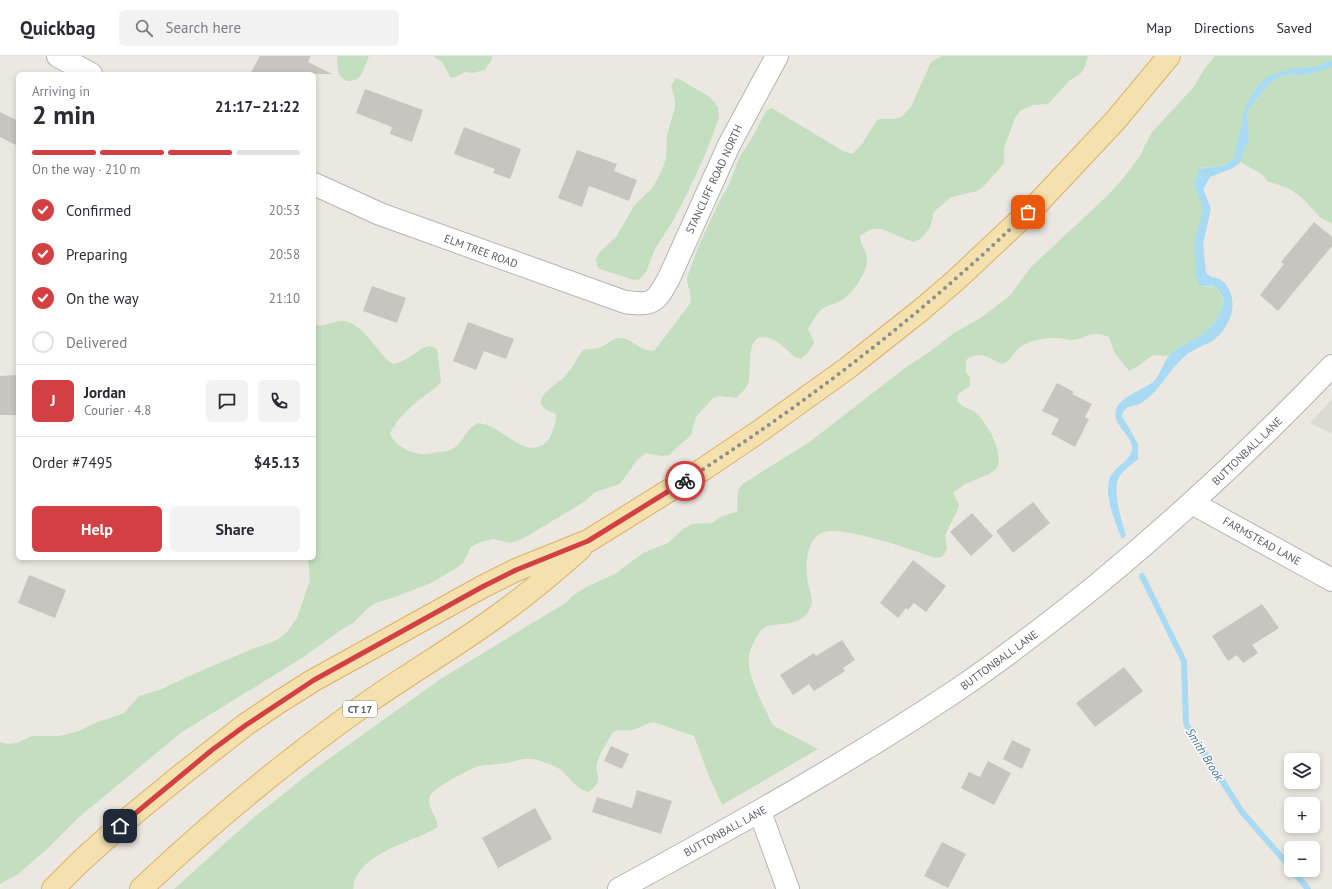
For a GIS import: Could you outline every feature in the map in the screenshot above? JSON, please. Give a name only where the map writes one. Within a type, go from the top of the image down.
[{"type":"main road","name":"CT 17","points":[[53,889],[81,861],[130,817],[218,746],[279,702],[314,680],[482,587],[516,570],[588,541],[658,498],[757,433],[849,367],[921,310],[992,247],[1038,203],[1115,120],[1169,56]]},
{"type":"main road","name":"CT 17","points":[[141,889],[214,822],[276,771],[370,701],[499,615],[560,567],[588,541]]},
{"type":"street","points":[[58,56],[87,72]]},
{"type":"street","name":"STANCLIFF ROAD NORTH","points":[[652,302],[660,294],[669,278],[729,145],[777,56]]},
{"type":"street","name":"ELM TREE ROAD","points":[[316,185],[380,214],[624,302],[639,304],[652,302]]},
{"type":"street","name":"BUTTONBALL LANE","points":[[619,889],[760,812],[853,757],[956,692],[1055,619],[1124,562],[1192,503],[1258,441],[1332,366]]},
{"type":"street","name":"FARMSTEAD LANE","points":[[1192,503],[1332,580]]},
{"type":"street","points":[[760,812],[788,889]]},
{"type":"shaded area","points":[[1332,399],[1332,434],[1310,423]]},
{"type":"green space","points":[[337,56],[369,56],[360,76],[355,80],[349,81],[342,78],[338,72]]},
{"type":"green space","points":[[433,56],[492,56],[492,59],[485,70],[472,73],[465,72],[451,78],[442,62]]},
{"type":"green space","points":[[942,56],[1088,56],[1084,69],[1080,74],[1069,81],[1050,102],[1047,104],[1033,105],[1020,111],[1015,118],[1004,148],[1004,163],[983,187],[977,191],[951,197],[934,212],[930,227],[920,239],[913,242],[881,229],[871,229],[860,236],[867,259],[864,272],[854,289],[846,298],[825,307],[817,315],[808,329],[814,342],[805,356],[800,359],[796,357],[774,340],[769,338],[761,337],[755,340],[752,346],[749,378],[746,388],[736,398],[719,396],[713,398],[696,417],[691,435],[669,455],[661,456],[646,453],[637,460],[620,484],[595,492],[584,502],[524,538],[511,543],[493,539],[478,543],[471,547],[463,563],[455,569],[431,583],[376,603],[368,608],[352,624],[302,658],[182,732],[79,817],[46,850],[17,875],[0,884],[0,742],[7,744],[17,743],[32,736],[59,736],[79,731],[95,723],[124,713],[139,696],[162,689],[280,638],[287,632],[297,618],[310,580],[308,560],[316,560],[316,326],[340,321],[348,322],[364,332],[384,357],[394,364],[406,359],[425,347],[429,346],[437,349],[441,382],[404,414],[392,429],[390,434],[395,442],[407,450],[423,454],[449,451],[459,443],[473,426],[478,423],[485,424],[497,430],[526,447],[534,448],[541,446],[549,439],[556,417],[556,414],[547,410],[541,405],[542,399],[546,392],[566,375],[583,350],[595,349],[613,340],[621,338],[647,350],[655,350],[689,305],[691,295],[687,278],[699,245],[720,200],[729,185],[739,158],[752,138],[766,111],[771,108],[775,110],[843,151],[852,154],[862,144],[877,120],[896,119],[901,117],[911,107],[931,62]]},
{"type":"green space","points":[[1215,56],[1332,56],[1332,224],[1320,217],[1303,199],[1290,189],[1267,181],[1262,174],[1234,159],[1224,165],[1201,168],[1194,186],[1202,202],[1203,209],[1204,287],[1217,289],[1220,293],[1223,306],[1218,318],[1203,334],[1176,350],[1169,356],[1153,355],[1129,371],[1114,352],[1109,337],[1098,334],[1073,340],[1060,338],[1039,339],[1016,350],[1008,361],[1002,364],[980,355],[966,360],[966,372],[970,378],[970,386],[958,394],[957,401],[964,407],[974,411],[981,418],[992,435],[997,448],[999,462],[997,468],[989,474],[965,484],[954,492],[959,505],[945,536],[947,548],[944,555],[935,558],[862,535],[847,532],[824,532],[813,540],[808,554],[807,577],[812,601],[808,612],[802,619],[793,623],[768,626],[764,628],[758,634],[751,649],[749,655],[750,672],[756,690],[772,724],[818,749],[722,805],[694,736],[653,722],[632,730],[618,730],[613,732],[598,760],[597,783],[589,792],[584,791],[575,785],[565,773],[556,767],[533,759],[523,759],[502,764],[479,766],[451,780],[437,789],[430,796],[429,804],[438,827],[387,850],[374,858],[364,866],[356,877],[353,889],[174,889],[252,819],[316,768],[442,678],[567,602],[572,596],[588,586],[615,574],[643,553],[668,543],[683,529],[692,524],[712,523],[722,516],[737,512],[738,493],[744,483],[808,443],[905,368],[954,333],[979,319],[1007,298],[1031,267],[1107,196],[1125,176],[1140,156],[1153,131],[1193,88],[1205,68]],"holes":[[[1290,69],[1292,75],[1285,75],[1277,78],[1269,84],[1249,109],[1242,129],[1243,122],[1255,90]]]},
{"type":"green space","points":[[676,78],[710,97],[718,107],[719,118],[705,155],[673,221],[655,249],[646,272],[640,279],[634,280],[600,269],[597,265],[596,259],[599,253],[616,237],[634,206],[652,188],[660,174],[666,159],[667,135],[675,107],[675,100],[671,86]]},
{"type":"water","points":[[1332,60],[1332,67],[1310,74],[1285,75],[1277,78],[1269,84],[1249,109],[1247,114],[1249,140],[1239,164],[1231,169],[1210,177],[1204,188],[1211,209],[1203,244],[1206,272],[1207,274],[1221,280],[1228,287],[1232,302],[1231,315],[1225,328],[1216,338],[1185,356],[1147,399],[1138,405],[1127,408],[1123,412],[1122,416],[1138,444],[1138,459],[1121,474],[1118,480],[1118,504],[1126,536],[1122,539],[1111,509],[1108,485],[1111,475],[1131,453],[1132,445],[1119,426],[1115,416],[1118,405],[1127,397],[1154,381],[1172,353],[1209,329],[1219,316],[1223,305],[1223,299],[1219,291],[1212,286],[1200,285],[1196,276],[1195,240],[1200,223],[1202,208],[1194,186],[1199,169],[1224,165],[1235,158],[1236,146],[1243,122],[1244,109],[1255,90],[1266,77],[1290,69],[1314,67]]},
{"type":"building","points":[[260,56],[311,56],[308,62],[332,74],[316,74],[316,72],[251,72]]},
{"type":"building","points":[[365,89],[423,110],[412,142],[390,134],[392,127],[356,113]]},
{"type":"building","points":[[0,112],[16,120],[16,145],[0,137]]},
{"type":"building","points":[[464,127],[521,149],[510,179],[493,173],[495,169],[454,154]]},
{"type":"building","points":[[577,150],[617,164],[614,171],[637,180],[629,201],[589,186],[582,207],[558,198]]},
{"type":"building","points":[[1314,222],[1332,237],[1332,246],[1278,311],[1260,295],[1284,264],[1281,262]]},
{"type":"building","points":[[372,286],[406,298],[397,323],[363,311]]},
{"type":"building","points":[[468,322],[514,339],[506,359],[484,351],[476,370],[453,361]]},
{"type":"building","points":[[16,375],[16,415],[0,415],[0,376]]},
{"type":"building","points":[[1057,383],[1074,392],[1072,394],[1092,404],[1085,417],[1089,419],[1075,447],[1051,434],[1059,419],[1042,411]]},
{"type":"building","points":[[1033,502],[1050,523],[1013,553],[996,531]]},
{"type":"building","points":[[972,513],[993,536],[971,556],[950,532]]},
{"type":"building","points":[[913,560],[946,586],[926,612],[914,603],[908,610],[906,608],[898,618],[880,603]]},
{"type":"building","points":[[29,575],[66,590],[55,618],[18,603]]},
{"type":"building","points":[[1262,604],[1279,628],[1252,645],[1258,653],[1243,663],[1237,655],[1228,661],[1212,636]]},
{"type":"building","points":[[842,640],[855,660],[843,668],[845,671],[814,691],[809,684],[793,695],[780,675],[814,653],[816,656]]},
{"type":"building","points":[[1124,667],[1143,691],[1095,727],[1076,703]]},
{"type":"building","points":[[1012,740],[1031,749],[1022,769],[1003,759]]},
{"type":"building","points":[[611,746],[629,754],[622,769],[604,761]]},
{"type":"building","points":[[988,761],[1011,773],[994,805],[961,788],[969,772],[980,777]]},
{"type":"building","points":[[637,790],[672,801],[661,834],[592,812],[597,797],[632,808]]},
{"type":"building","points":[[535,808],[552,839],[498,868],[482,838]]},
{"type":"building","points":[[942,842],[966,854],[948,888],[924,876]]},
{"type":"waterway","name":"Smith Brook","points":[[1142,576],[1184,661],[1186,724],[1242,812],[1284,860]]},
{"type":"waterway","name":"Smith Brook","points":[[1298,877],[1308,889]]},
{"type":"way so far","points":[[685,481],[812,394],[885,339],[956,280],[998,242],[1028,212]]},
{"type":"route","points":[[120,826],[212,750],[279,702],[314,680],[482,587],[516,570],[588,541],[685,481]]}]
